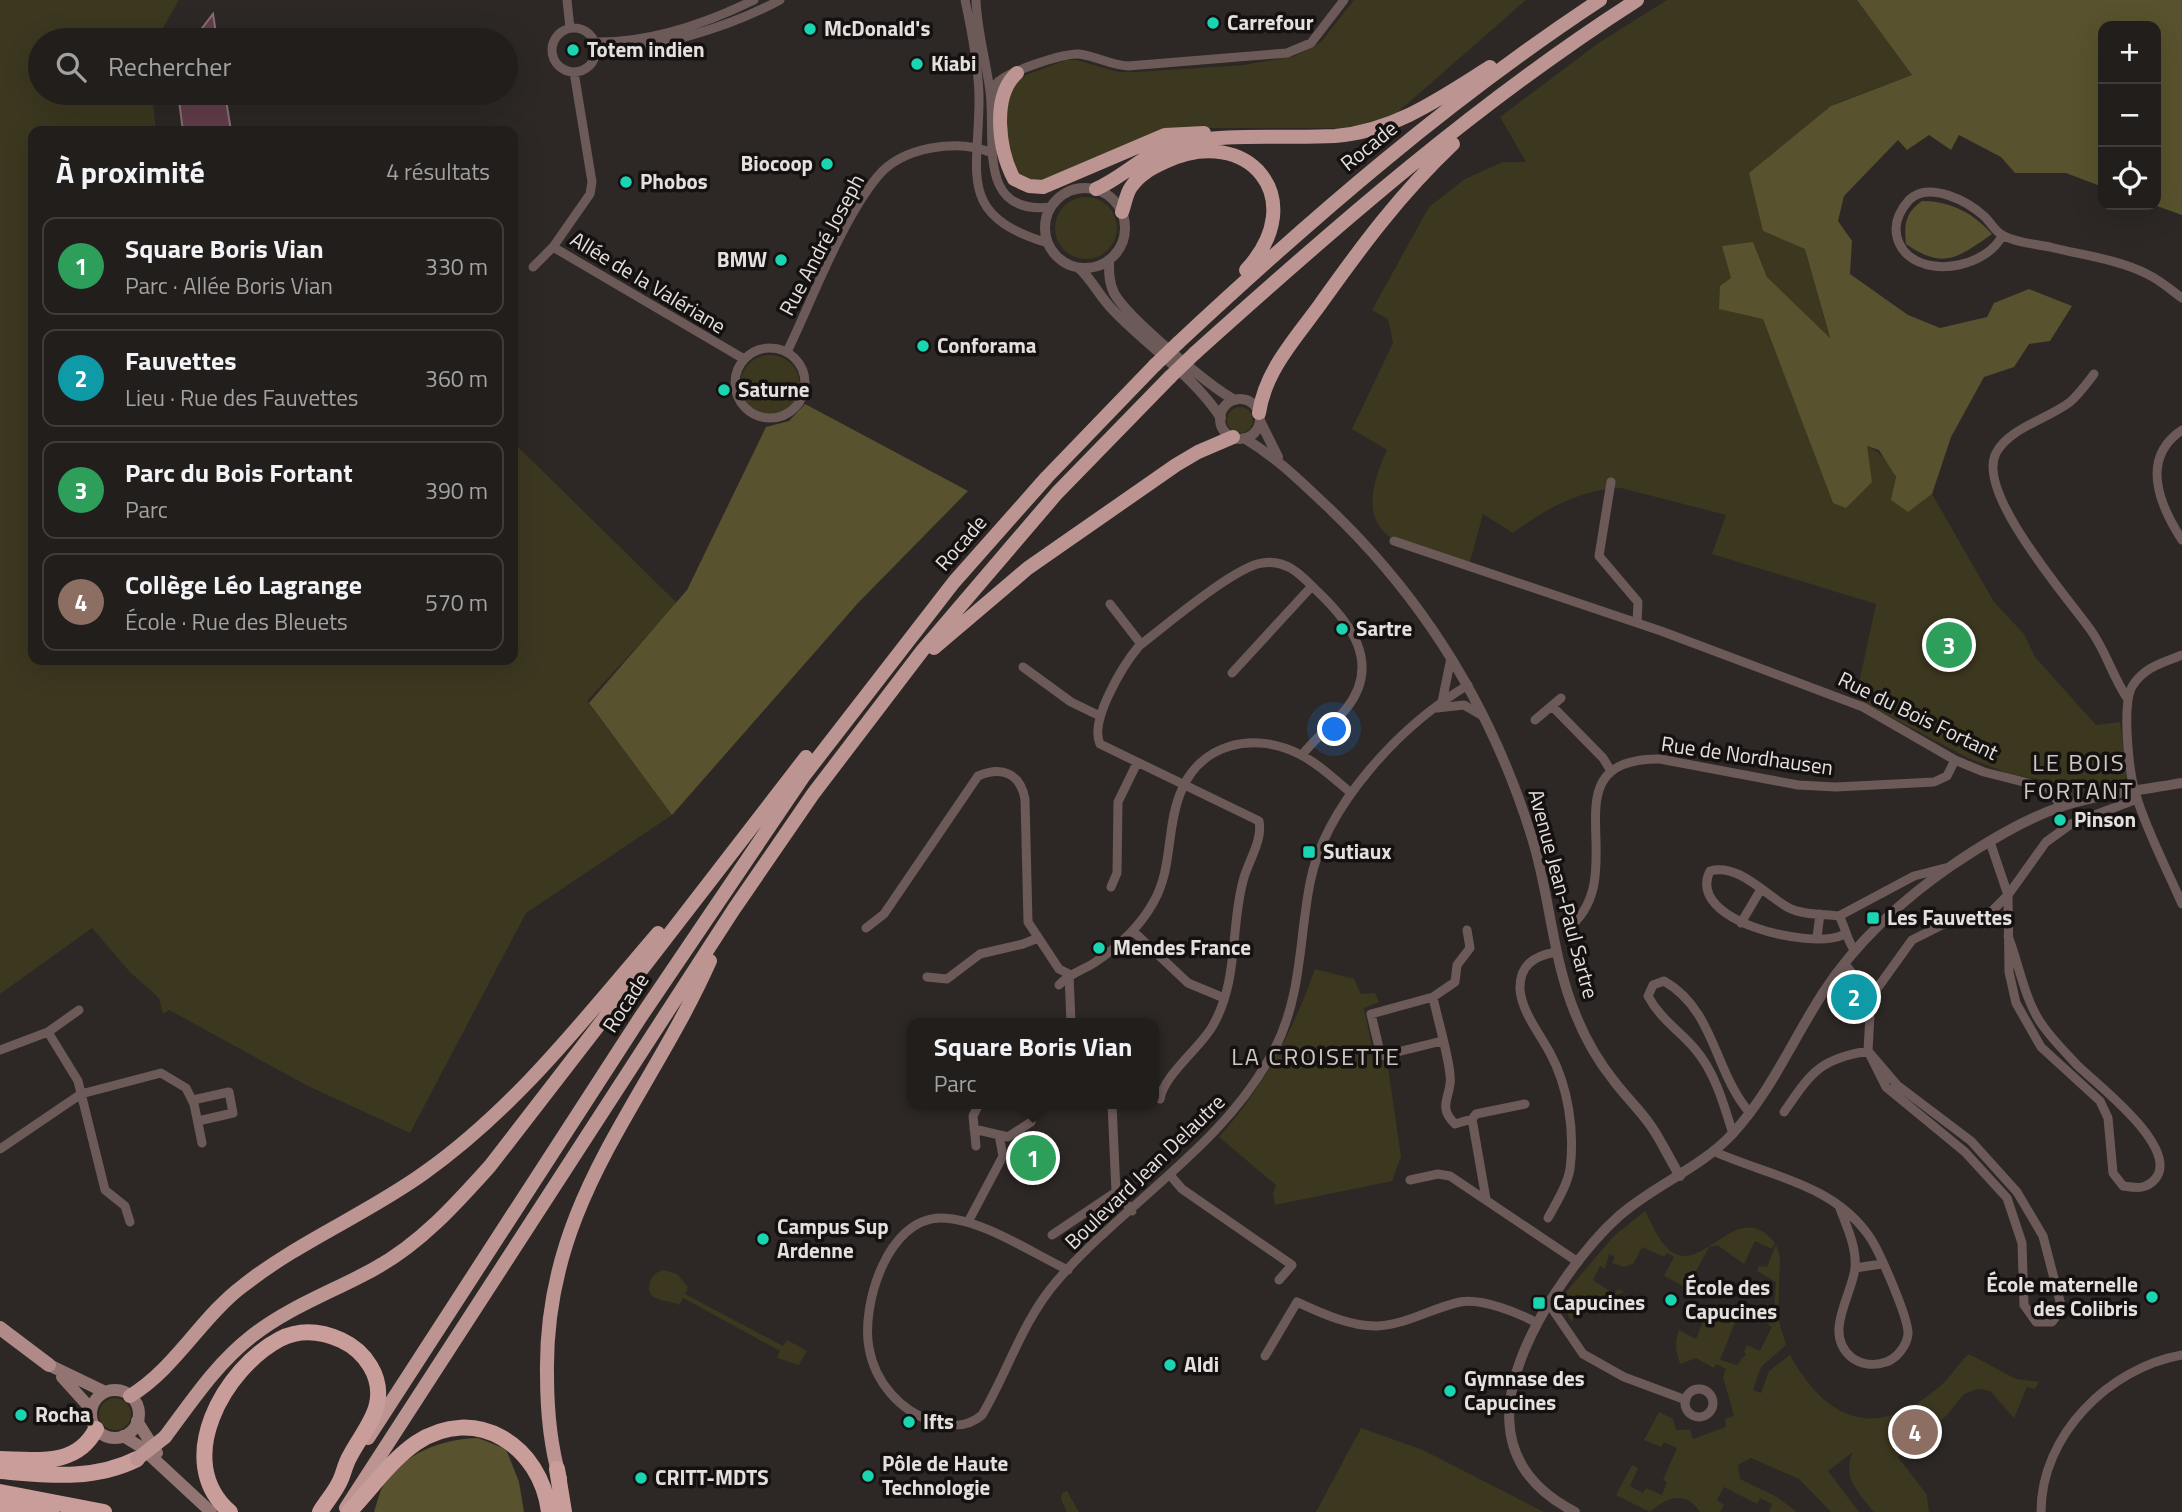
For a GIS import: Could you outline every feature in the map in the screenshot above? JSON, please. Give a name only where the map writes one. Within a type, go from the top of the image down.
[{"type":"highway","name":"Rocade","points":[[341,1480],[640,1018],[803,777],[862,697],[954,582],[1047,477],[1155,365],[1297,232],[1483,83],[1600,0]]},
{"type":"highway","points":[[343,1512],[734,909],[895,685],[1057,493],[1170,377],[1310,250],[1517,84],[1637,0]]},
{"type":"highway","points":[[1096,189],[1148,155],[1173,145],[1240,138],[1337,136],[1413,116],[1575,17]]},
{"type":"highway","points":[[1017,73],[1003,92],[1002,146],[1014,179],[1029,186],[1057,183],[1165,135],[1203,133],[1240,138]]},
{"type":"highway","points":[[1259,417],[1266,383],[1290,345],[1398,198],[1517,84]]},
{"type":"highway","points":[[1122,212],[1129,190],[1137,178],[1178,156],[1196,152],[1230,154],[1254,166],[1269,186],[1275,206],[1269,238],[1253,262],[1178,343]]},
{"type":"highway","points":[[895,685],[988,600],[1028,568],[1176,465],[1198,452],[1238,438]]},
{"type":"highway","points":[[0,1471],[88,1475],[120,1467],[137,1459],[165,1437],[216,1368],[253,1335],[299,1306],[377,1268],[446,1216],[490,1166],[832,724],[862,697]]},
{"type":"highway","points":[[130,1396],[169,1364],[194,1331],[229,1296],[271,1263],[422,1174],[510,1101],[762,813]]},
{"type":"highway","points":[[564,1512],[547,1409],[546,1346],[555,1274],[576,1210],[621,1121],[705,973],[734,909]]},
{"type":"highway","points":[[230,1512],[214,1493],[205,1468],[204,1443],[210,1419],[223,1396],[255,1357],[280,1339],[305,1331],[328,1334],[354,1346],[371,1366],[379,1388],[377,1406],[348,1459],[341,1480],[320,1512]]},
{"type":"highway","points":[[349,1512],[392,1462],[417,1442],[440,1432],[461,1428],[480,1429],[505,1438],[525,1454],[540,1476],[549,1512]]},
{"type":"highway","points":[[0,1459],[70,1457],[84,1448],[96,1429]]},
{"type":"highway","points":[[557,1469],[570,1512]]},
{"type":"highway","points":[[0,1492],[104,1512]]},
{"type":"highway","points":[[6,1506],[33,1512]]},
{"type":"highway","points":[[6,1506],[51,1512]]},
{"type":"main road","points":[[0,1328],[49,1365],[88,1404],[96,1429],[109,1437],[123,1436],[141,1447],[211,1512]]},
{"type":"main road","points":[[49,1365],[105,1392]]},
{"type":"main road","points":[[88,1404],[105,1392],[118,1390],[130,1396],[138,1408],[137,1422],[177,1482]]},
{"type":"main road","points":[[123,1436],[137,1422]]},
{"type":"street","points":[[567,0],[570,28]]},
{"type":"street","points":[[595,42],[646,38],[706,23],[754,0]]},
{"type":"street","points":[[596,56],[654,47],[734,24],[780,0]]},
{"type":"street","points":[[965,0],[978,71],[976,148],[977,181],[981,194],[996,219],[1017,234],[1048,243]]},
{"type":"street","points":[[976,0],[991,100],[992,153],[998,182],[1004,194],[1021,207],[1051,207]]},
{"type":"street","points":[[991,100],[995,85],[1003,78],[1062,55],[1082,55],[1113,65],[1128,66],[1287,53],[1311,43],[1345,0]]},
{"type":"street","points":[[570,28],[588,32],[595,42],[596,56],[587,68],[574,72],[560,67],[553,55],[555,40],[570,28]]},
{"type":"street","name":"Allée de la Valériane","points":[[574,72],[592,182],[590,194],[552,247],[744,359]]},
{"type":"street","name":"Rue André Joseph","points":[[787,352],[859,203],[879,174],[897,159],[928,148],[976,148],[992,153]]},
{"type":"street","points":[[1079,268],[1094,267],[1109,261],[1122,244],[1125,234],[1122,212],[1112,198],[1096,189],[1076,189],[1058,199],[1051,207],[1045,231],[1048,243],[1060,260],[1079,268],[1096,285],[1113,311],[1199,391],[1221,418],[1224,430],[1238,438],[1255,433],[1259,417],[1247,400],[1235,400],[1210,386],[1118,299],[1109,279],[1109,261]]},
{"type":"street","points":[[2002,236],[1997,245],[1968,262],[1948,267],[1925,266],[1907,255],[1898,242],[1896,226],[1900,212],[1911,198],[1926,193],[1945,194],[1983,215],[2002,236],[2123,265],[2148,274],[2182,298]]},
{"type":"street","points":[[533,267],[552,247]]},
{"type":"street","points":[[764,348],[787,352],[803,369],[806,380],[800,402],[782,417],[759,417],[741,403],[735,381],[744,359],[764,348]]},
{"type":"street","points":[[2094,374],[2070,401],[2003,443],[1995,455],[1992,469],[2003,504],[2036,558],[2093,633],[2127,698]]},
{"type":"street","points":[[1221,418],[1225,407],[1235,400]]},
{"type":"street","name":"Avenue Jean-Paul Sartre","points":[[1259,417],[1280,460]]},
{"type":"street","points":[[2182,430],[2168,444],[2159,461],[2157,479],[2163,511],[2182,540]]},
{"type":"street","name":"Avenue Jean-Paul Sartre","points":[[1238,438],[1280,460],[1379,559],[1423,613],[1451,656],[1468,685],[1514,783],[1533,841],[1556,952],[1575,1013],[1592,1048],[1613,1080],[1650,1125],[1680,1176]]},
{"type":"street","points":[[1611,482],[1599,556],[1638,602],[1637,623]]},
{"type":"street","name":"Rue du Bois Fortant","points":[[1394,541],[1637,623],[1863,707],[1955,760],[1984,772],[2048,788],[2062,807]]},
{"type":"street","points":[[1160,1098],[1162,1084],[1194,1054],[1213,1024],[1224,998],[1233,971],[1243,880],[1261,831],[1259,821],[1100,744],[1096,736],[1100,716],[1128,659],[1141,644],[1240,571],[1260,563],[1277,563],[1294,568],[1344,617],[1355,634],[1361,671],[1356,692],[1347,708],[1302,755]]},
{"type":"street","points":[[1232,673],[1312,586]]},
{"type":"street","points":[[1110,604],[1141,644]]},
{"type":"street","points":[[2182,655],[2159,662],[2133,685],[2127,698],[2125,719],[2136,795],[2182,904]]},
{"type":"street","points":[[1451,656],[1438,706],[1464,705],[1483,716]]},
{"type":"street","points":[[1023,667],[1071,702],[1100,716]]},
{"type":"street","name":"Boulevard Jean Delautre","points":[[968,1222],[937,1217],[917,1223],[898,1238],[885,1258],[869,1315],[869,1347],[883,1383],[895,1399],[912,1412],[944,1425],[960,1426],[974,1422],[982,1415],[1003,1369],[1010,1361],[1022,1332],[1040,1302],[1068,1270],[1241,1104],[1277,1044],[1292,1007],[1300,973],[1311,880],[1321,845],[1350,792],[1379,760],[1438,706],[1468,685]]},
{"type":"street","points":[[1535,720],[1561,698]]},
{"type":"street","points":[[1552,706],[1603,758],[1611,771],[1598,790],[1595,808],[1596,885],[1587,907],[1567,929]]},
{"type":"street","points":[[1059,985],[1069,974],[1094,963],[1133,931],[1155,901],[1168,865],[1179,796],[1198,765],[1233,744],[1258,741],[1279,745],[1302,755],[1350,792]]},
{"type":"street","name":"Rue de Nordhausen","points":[[1611,771],[1620,764],[1639,759],[1660,760],[1798,785],[1836,787],[1934,782],[1947,776],[1955,760]]},
{"type":"street","points":[[1111,887],[1117,873],[1118,802],[1137,763]]},
{"type":"street","points":[[866,928],[884,914],[978,776],[990,771],[1002,771],[1012,774],[1023,785],[1028,922],[1059,969],[1069,974]]},
{"type":"street","points":[[1575,1512],[1542,1492],[1525,1474],[1514,1450],[1508,1427],[1509,1393],[1537,1323],[1578,1262],[1619,1216],[1680,1176],[1733,1133],[1763,1096],[1824,992],[1855,951],[1908,899],[1951,866],[1990,842],[2062,807],[2136,795],[2182,783]]},
{"type":"street","points":[[1868,1051],[1897,1085],[1971,1141],[2017,1192],[2030,1211],[2052,1261],[2062,1309],[2052,1322],[2036,1322],[2024,1306],[2022,1243],[2007,1198],[1965,1152],[1886,1087],[1868,1051],[1871,997],[1912,940],[1954,919],[1990,913],[2008,895],[2046,842],[2071,824],[2136,795]]},
{"type":"street","points":[[1990,842],[2008,895],[2008,936],[2008,972],[2016,1003],[2040,1047],[2100,1101],[2108,1118],[2113,1173],[2123,1186],[2139,1189],[2150,1185],[2159,1174],[2158,1157],[2151,1140],[2109,1091],[2060,1046],[2041,1023],[2008,936]]},
{"type":"street","points":[[1843,935],[1784,937],[1741,923],[1709,894],[1706,879],[1710,871],[1720,868],[1734,872],[1791,909],[1839,916],[1914,876],[1951,866]]},
{"type":"street","points":[[1741,923],[1761,889]]},
{"type":"street","points":[[1817,937],[1820,914]]},
{"type":"street","points":[[1839,916],[1844,925],[1843,935],[1855,951]]},
{"type":"street","points":[[1442,1041],[1381,1056],[1371,1014],[1433,997],[1455,982],[1457,965],[1471,948],[1467,930]]},
{"type":"street","points":[[1133,931],[1188,983],[1224,998]]},
{"type":"street","points":[[927,977],[947,979],[980,954],[1023,944],[1038,937]]},
{"type":"street","points":[[1548,1218],[1570,1170],[1568,1108],[1562,1078],[1524,1007],[1520,990],[1522,974],[1527,964],[1535,957],[1556,952]]},
{"type":"street","points":[[1845,964],[1871,997]]},
{"type":"street","points":[[1069,974],[1071,1018]]},
{"type":"street","points":[[1733,1133],[1711,1074],[1701,1058],[1657,1012],[1648,996],[1653,985],[1664,981],[1681,991],[1708,1027],[1734,1094],[1750,1112]]},
{"type":"street","points":[[1433,997],[1451,1082],[1444,1099],[1448,1118],[1455,1124],[1472,1119],[1476,1114],[1525,1104]]},
{"type":"street","points":[[0,1050],[48,1032],[79,1010]]},
{"type":"street","points":[[48,1032],[78,1081],[105,1190],[125,1206],[130,1222]]},
{"type":"street","points":[[2049,1055],[2060,1046]]},
{"type":"street","points":[[1784,1112],[1810,1075],[1838,1056],[1868,1051]]},
{"type":"street","points":[[0,1149],[81,1094],[161,1073],[186,1088],[192,1100],[202,1143]]},
{"type":"street","points":[[2100,1101],[2109,1091]]},
{"type":"street","points":[[192,1100],[229,1092],[233,1113],[198,1121]]},
{"type":"street","points":[[976,1109],[973,1116],[976,1146]]},
{"type":"street","points":[[1112,1109],[1116,1192],[1132,1210]]},
{"type":"street","points":[[1472,1119],[1486,1199]]},
{"type":"street","points":[[974,1129],[1008,1137],[1031,1122]]},
{"type":"street","points":[[999,1135],[1003,1156],[968,1222],[1068,1270]]},
{"type":"street","points":[[1713,1151],[1751,1169],[1817,1189],[1839,1206],[1869,1236],[1899,1300],[1908,1334],[1901,1352],[1889,1361],[1872,1366],[1855,1360],[1843,1350],[1838,1334],[1855,1268],[1852,1240],[1839,1206]]},
{"type":"street","points":[[1410,1181],[1438,1174],[1450,1176],[1578,1262]]},
{"type":"street","points":[[1170,1175],[1182,1189],[1292,1265],[1279,1280]]},
{"type":"street","points":[[1052,1235],[1116,1192]]},
{"type":"street","points":[[2007,1198],[2017,1192]]},
{"type":"street","points":[[2015,1222],[2030,1211]]},
{"type":"street","points":[[1855,1268],[1882,1264]]},
{"type":"street","points":[[1265,1356],[1297,1302],[1340,1318],[1376,1326],[1395,1324],[1463,1301],[1526,1317],[1537,1323]]},
{"type":"street","points":[[1549,1304],[1583,1353],[1624,1377],[1686,1400]]},
{"type":"street","points":[[2041,1512],[2045,1479],[2056,1450],[2069,1428],[2090,1404],[2112,1383],[2133,1370],[2160,1359],[2182,1355]]},
{"type":"shaded area","points":[[0,0],[179,0],[163,28],[28,28],[28,105],[153,105],[155,126],[28,126],[28,665],[518,665],[518,447],[677,603],[587,701],[672,815],[526,913],[410,1133],[308,1086],[169,1010],[163,1014],[159,998],[130,972],[92,928],[0,994]]},
{"type":"shaded area","points":[[1354,0],[1526,0],[1391,118],[1360,128],[1192,128],[1052,182],[1025,179],[1014,171],[1009,161],[1006,100],[1017,82],[1026,75],[1066,60],[1077,60],[1118,72],[1137,72],[1244,65],[1295,56],[1321,42]]},
{"type":"shaded area","points":[[1667,0],[1857,0],[1912,75],[1835,104],[1763,231],[1805,248],[1830,340],[1767,277],[1753,242],[1763,319],[1833,503],[1866,446],[1875,450],[1889,464],[1908,511],[1932,494],[1994,602],[2024,634],[2035,657],[2096,725],[2120,722],[2127,778],[2104,791],[2071,798],[2053,782],[2010,774],[1968,758],[1862,702],[1856,697],[1876,604],[1712,554],[1726,515],[1621,488],[1578,496],[1538,516],[1513,533],[1483,514],[1468,569],[1400,544],[1386,534],[1376,520],[1372,503],[1376,480],[1387,450],[1352,429],[1393,343],[1388,319],[1372,310],[1429,207],[1465,179],[1503,162],[1526,162],[1500,117],[1600,42]]},
{"type":"shaded area","points":[[1857,0],[2182,0],[2182,215],[2161,208],[2161,21],[2098,21],[2098,185],[2066,173],[2015,173],[2001,157],[1959,135],[1951,150],[1929,135],[1907,150],[1898,140],[1844,196],[1838,221],[1852,241],[1850,274],[1908,315],[1940,328],[1987,317],[1994,303],[2029,289],[2072,306],[2050,341],[2029,344],[2014,367],[1984,377],[1951,437],[1932,494],[1908,512],[1891,500],[1896,477],[1879,450],[1867,446],[1872,482],[1846,508],[1833,503],[1763,319],[1719,309],[1720,286],[1731,278],[1722,246],[1753,242],[1767,277],[1830,338],[1805,249],[1763,231],[1749,173],[1831,106],[1912,75]]},
{"type":"shaded area","points":[[213,14],[215,28],[202,28]]},
{"type":"shaded area","points":[[570,42],[576,42],[581,50],[579,56],[570,58],[565,53],[565,47]]},
{"type":"shaded area","points":[[180,105],[227,105],[230,126],[182,126]]},
{"type":"shaded area","points":[[1086,197],[1098,199],[1108,206],[1115,216],[1115,240],[1108,250],[1098,257],[1086,259],[1074,257],[1064,250],[1057,240],[1055,228],[1057,216],[1064,206],[1074,199]]},
{"type":"shaded area","points":[[1922,201],[1942,203],[1961,210],[1992,234],[1960,255],[1950,258],[1930,257],[1919,252],[1906,244],[1905,231],[1909,215]]},
{"type":"shaded area","points":[[764,355],[776,355],[792,363],[798,373],[798,397],[792,407],[776,415],[764,415],[748,407],[740,391],[740,379],[748,363]]},
{"type":"shaded area","points":[[805,404],[968,491],[858,603],[672,815],[589,703],[687,590],[766,427],[789,421]]},
{"type":"shaded area","points":[[1240,407],[1249,411],[1253,420],[1249,429],[1240,433],[1231,429],[1227,420],[1231,411]]},
{"type":"shaded area","points":[[1315,969],[1354,979],[1361,994],[1375,993],[1379,1002],[1364,1008],[1375,1061],[1387,1060],[1401,1157],[1392,1181],[1275,1205],[1273,1194],[1276,1185],[1219,1137],[1249,1099],[1275,1058],[1297,1015]]},
{"type":"shaded area","points":[[1043,1132],[1052,1137],[1054,1163],[1030,1180],[1009,1169],[1012,1153]]},
{"type":"shaded area","points":[[1645,1211],[1664,1245],[1681,1256],[1694,1254],[1733,1232],[1747,1228],[1761,1230],[1775,1243],[1772,1249],[1755,1241],[1744,1264],[1717,1245],[1709,1247],[1687,1288],[1664,1276],[1674,1257],[1667,1253],[1664,1257],[1642,1247],[1634,1263],[1624,1267],[1612,1263],[1615,1257],[1609,1254],[1605,1269],[1600,1266],[1593,1280],[1614,1294],[1618,1289],[1624,1292],[1581,1308],[1571,1322],[1563,1302],[1566,1292],[1614,1236]]},
{"type":"shaded area","points":[[1776,1244],[1780,1257],[1778,1318],[1786,1345],[1761,1367],[1753,1390],[1761,1393],[1769,1371],[1790,1355],[1821,1396],[1838,1409],[1856,1417],[1875,1418],[1895,1414],[1917,1403],[1944,1382],[1969,1354],[2016,1379],[2039,1382],[2035,1389],[2027,1387],[2014,1418],[1990,1391],[1978,1389],[1964,1394],[1945,1417],[1921,1437],[1912,1433],[1895,1446],[1901,1455],[1898,1457],[1927,1495],[1929,1512],[1874,1512],[1850,1477],[1853,1452],[1828,1471],[1859,1512],[1831,1512],[1799,1479],[1751,1458],[1738,1465],[1740,1479],[1777,1497],[1797,1512],[1769,1512],[1772,1504],[1760,1498],[1757,1504],[1724,1487],[1717,1500],[1724,1505],[1720,1512],[1700,1512],[1688,1500],[1675,1498],[1650,1512],[1616,1495],[1632,1465],[1638,1468],[1630,1486],[1643,1493],[1646,1488],[1662,1495],[1667,1482],[1663,1480],[1677,1448],[1664,1442],[1661,1447],[1644,1440],[1659,1412],[1673,1419],[1676,1430],[1690,1430],[1693,1439],[1726,1427],[1725,1419],[1734,1416],[1723,1377],[1726,1369],[1716,1364],[1714,1368],[1696,1358],[1680,1364],[1676,1347],[1677,1335],[1679,1330],[1696,1339],[1708,1308],[1736,1320],[1720,1360],[1737,1365],[1746,1354],[1744,1352],[1747,1345],[1760,1351],[1772,1327],[1768,1325],[1774,1312],[1776,1282],[1757,1271],[1759,1266],[1767,1267]]},
{"type":"shaded area","points":[[663,1270],[677,1274],[688,1287],[685,1294],[783,1346],[787,1340],[807,1351],[799,1365],[777,1358],[780,1351],[683,1298],[679,1305],[654,1297],[650,1294],[650,1282],[655,1274]]},
{"type":"shaded area","points":[[115,1398],[126,1403],[131,1414],[126,1425],[115,1430],[104,1425],[99,1414],[104,1403]]},
{"type":"shaded area","points":[[1361,1428],[1423,1450],[1544,1512],[1316,1512]]},
{"type":"shaded area","points":[[478,1438],[506,1449],[519,1482],[524,1512],[374,1512],[383,1486],[413,1457],[450,1441]]},
{"type":"shaded area","points":[[1067,1491],[1079,1512],[1067,1512],[1061,1499],[1062,1493]]},
{"type":"place","name":"Carrefour","points":[[1213,23]]},
{"type":"place","name":"McDonald's","points":[[810,29]]},
{"type":"place","name":"Totem indien","points":[[573,50]]},
{"type":"place","name":"Kiabi","points":[[917,64]]},
{"type":"place","name":"Biocoop","points":[[827,164]]},
{"type":"place","name":"Phobos","points":[[626,182]]},
{"type":"place","name":"BMW","points":[[781,260]]},
{"type":"place","name":"Conforama","points":[[923,346]]},
{"type":"place","name":"Saturne","points":[[724,390]]},
{"type":"place","name":"Sartre","points":[[1342,629]]},
{"type":"place","name":"Parc du Bois Fortant","points":[[1949,645]]},
{"type":"place","name":"Pinson","points":[[2060,820]]},
{"type":"place","name":"Sutiaux","points":[[1309,852]]},
{"type":"place","name":"Les Fauvettes","points":[[1873,918]]},
{"type":"place","name":"Mendes France","points":[[1099,948]]},
{"type":"place","name":"Fauvettes","points":[[1854,997]]},
{"type":"place","name":"Square Boris Vian","points":[[1033,1158]]},
{"type":"place","name":"Campus Sup Ardenne","points":[[763,1239]]},
{"type":"place","name":"École maternelle des Colibris","points":[[2152,1297]]},
{"type":"place","name":"École des Capucines","points":[[1671,1300]]},
{"type":"place","name":"Capucines","points":[[1539,1303]]},
{"type":"place","name":"Aldi","points":[[1170,1365]]},
{"type":"place","name":"Gymnase des Capucines","points":[[1450,1391]]},
{"type":"place","name":"Rocha","points":[[21,1415]]},
{"type":"place","name":"Ifts","points":[[909,1422]]},
{"type":"place","name":"Collège Léo Lagrange","points":[[1915,1432]]},
{"type":"place","name":"Pôle de Haute Technologie","points":[[868,1476]]},
{"type":"place","name":"CRITT-MDTS","points":[[641,1478]]},
{"type":"district","name":"LE BOIS FORTANT","points":[[2079,777]]},
{"type":"district","name":"LA CROISETTE","points":[[1316,1057]]}]
